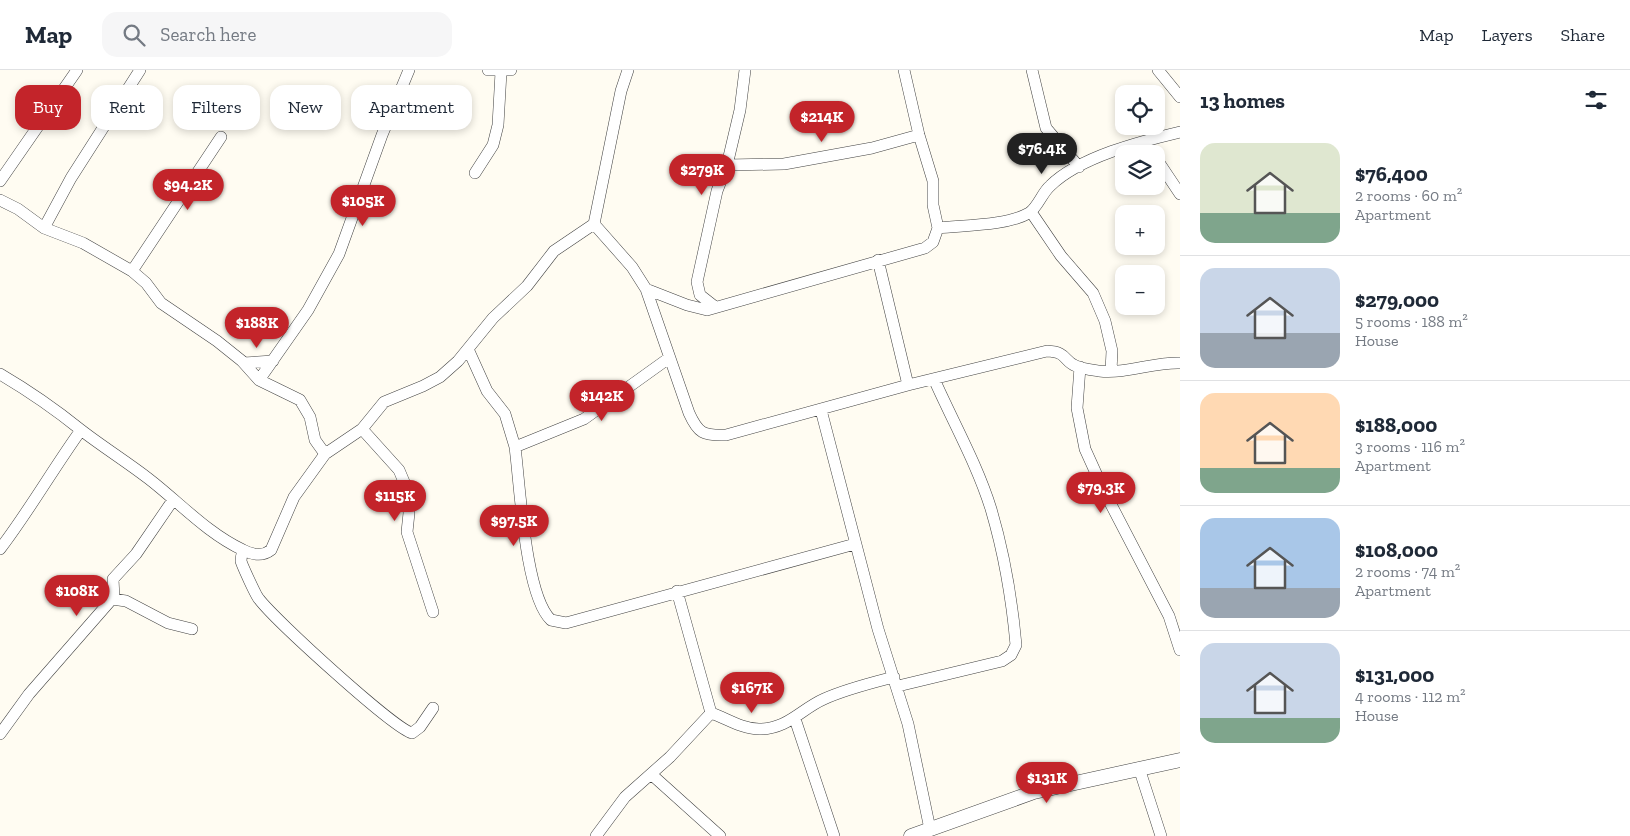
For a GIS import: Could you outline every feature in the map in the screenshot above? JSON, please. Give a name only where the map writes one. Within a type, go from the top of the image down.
[{"type":"street","points":[[0,181],[77,70]]},
{"type":"street","points":[[44,228],[71,178],[140,70]]},
{"type":"street","points":[[259,380],[308,310],[339,254],[382,135],[409,70]]},
{"type":"street","points":[[475,173],[492,146],[498,125],[506,71],[488,70]]},
{"type":"street","points":[[0,374],[33,393],[149,479],[196,520],[243,550],[257,555],[265,554],[271,550],[294,497],[325,454],[362,429],[384,402],[440,376],[468,349],[508,302],[527,286],[554,251],[594,224],[621,91],[628,70]]},
{"type":"street","points":[[714,306],[700,295],[697,282],[717,191],[727,165],[740,110],[745,70]]},
{"type":"street","points":[[646,289],[687,305],[707,310],[714,306],[925,248],[933,242],[938,228],[933,205],[933,181],[919,136],[904,70]]},
{"type":"street","points":[[1032,70],[1046,128],[1078,166]]},
{"type":"street","points":[[1158,70],[1180,97]]},
{"type":"street","points":[[938,228],[989,223],[1030,212],[1050,186],[1078,166],[1131,144],[1180,132]]},
{"type":"street","points":[[727,165],[784,164],[872,148],[919,136]]},
{"type":"street","points":[[132,271],[221,137]]},
{"type":"street","points":[[1146,141],[1148,145]]},
{"type":"street","points":[[1165,172],[1180,194]]},
{"type":"street","points":[[0,200],[18,209],[44,228],[83,243],[132,271],[146,283],[161,303],[217,341],[244,363],[259,380],[300,400],[310,418],[315,440],[325,454]]},
{"type":"street","points":[[1030,212],[1060,256],[1093,293],[1105,321],[1112,351],[1111,371]]},
{"type":"street","points":[[594,224],[632,267],[646,289],[669,358],[696,429],[705,434],[726,435],[908,385],[1047,351],[1058,352],[1075,366],[1111,371],[1141,369],[1168,363],[1180,364]]},
{"type":"street","points":[[878,260],[908,385]]},
{"type":"street","points":[[468,349],[487,391],[505,414],[515,447],[530,573],[542,605],[551,620],[566,623],[677,591],[855,544]]},
{"type":"street","points":[[515,447],[584,419],[669,358]]},
{"type":"street","points":[[244,363],[273,361]]},
{"type":"street","points":[[1080,367],[1077,408],[1085,449],[1104,491],[1174,615],[1180,650]]},
{"type":"street","points":[[711,713],[734,723],[756,729],[772,727],[794,719],[822,700],[896,682],[1002,660],[1011,655],[1016,645],[1005,568],[991,509],[970,456],[934,379]]},
{"type":"street","points":[[821,410],[878,629],[908,724],[930,829]]},
{"type":"street","points":[[362,429],[399,470],[407,489],[409,513],[407,532],[433,612]]},
{"type":"street","points":[[0,549],[24,518],[50,474],[81,430]]},
{"type":"street","points":[[114,598],[112,579],[136,554],[173,500]]},
{"type":"street","points":[[243,550],[242,564],[260,600],[280,622],[391,720],[405,731],[412,733],[420,727],[433,708]]},
{"type":"street","points":[[677,591],[711,713]]},
{"type":"street","points":[[0,734],[29,694],[107,601],[114,598],[126,600],[168,623],[192,629]]},
{"type":"street","points":[[596,836],[625,797],[685,742],[711,713]]},
{"type":"street","points":[[794,719],[834,836]]},
{"type":"street","points":[[911,836],[1034,792],[1180,760]]},
{"type":"street","points":[[1139,768],[1161,836]]},
{"type":"street","points":[[650,774],[720,836]]}]
